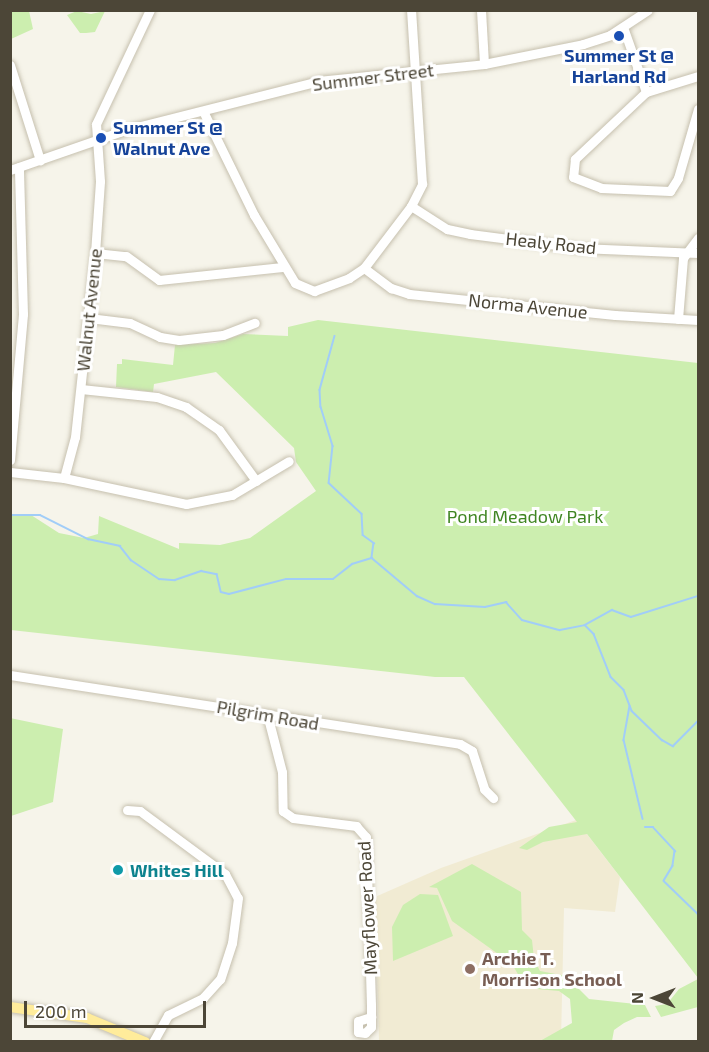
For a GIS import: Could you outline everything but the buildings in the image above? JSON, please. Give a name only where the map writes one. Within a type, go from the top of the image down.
[{"type":"main road","points":[[10,1007],[87,1018],[145,1041]]},
{"type":"street","name":"Walnut Avenue","points":[[64,478],[72,458],[89,318],[100,181],[95,140],[98,116],[150,10]]},
{"type":"street","points":[[204,112],[282,267],[308,291],[323,289],[364,268],[411,206],[422,184],[411,10]]},
{"type":"street","points":[[481,10],[484,64]]},
{"type":"street","name":"Summer Street","points":[[15,169],[95,140],[318,81],[484,64],[583,44],[623,27],[648,10]]},
{"type":"street","points":[[623,27],[646,92]]},
{"type":"street","points":[[10,64],[40,160]]},
{"type":"street","points":[[699,76],[646,92],[575,159],[573,177],[580,183],[619,190],[663,192],[674,187],[699,109]]},
{"type":"street","points":[[10,460],[24,267],[15,169]]},
{"type":"street","name":"Healy Road","points":[[411,206],[447,229],[470,234],[580,248],[699,253]]},
{"type":"street","points":[[678,319],[681,265],[699,238]]},
{"type":"street","points":[[95,253],[126,256],[159,280],[282,267]]},
{"type":"street","name":"Norma Avenue","points":[[364,268],[391,288],[409,294],[699,320]]},
{"type":"street","points":[[89,318],[130,322],[160,337],[179,340],[223,335],[255,323]]},
{"type":"street","points":[[81,389],[157,397],[186,407],[219,430],[256,481]]},
{"type":"street","points":[[10,472],[64,478],[186,504],[218,500],[290,461]]},
{"type":"street","name":"Pilgrim Road","points":[[10,675],[463,745],[474,754],[482,785],[493,798]]},
{"type":"street","name":"Mayflower Road","points":[[267,714],[282,772],[281,805],[285,814],[356,826],[365,834],[371,1022]]},
{"type":"street","points":[[127,810],[140,811],[225,874],[234,885],[238,898],[232,943],[220,979],[203,998],[168,1016],[153,1041]]},
{"type":"shaded area","name":"Archie T. Morrison School","points":[[576,820],[620,877],[615,912],[564,908],[561,1041],[379,1041],[375,897],[441,868]]},
{"type":"green space","points":[[10,11],[29,11],[33,29],[11,39]]},
{"type":"green space","points":[[77,11],[91,14],[105,11],[95,32],[80,33],[67,15]]},
{"type":"green space","name":"Pond Meadow Park","points":[[318,320],[698,363],[698,978],[587,834],[543,842],[527,850],[519,848],[549,827],[577,822],[464,677],[435,677],[11,630],[11,516],[31,515],[59,533],[84,538],[98,534],[99,516],[179,549],[179,543],[220,545],[250,538],[316,491],[296,462],[294,448],[216,372],[154,384],[153,392],[116,387],[117,364],[122,364],[122,359],[173,365],[175,345],[215,343],[243,334],[288,336],[288,327]]},
{"type":"green space","points":[[10,718],[63,729],[53,802],[11,816]]},
{"type":"green space","points":[[472,864],[521,892],[522,930],[532,940],[534,959],[540,971],[566,976],[589,999],[645,1005],[651,1017],[637,1017],[624,1023],[614,1030],[612,1041],[540,1041],[572,1023],[570,999],[559,991],[526,988],[512,964],[452,921],[437,888],[429,887]]},
{"type":"green space","points":[[420,894],[438,895],[453,936],[393,961],[392,927],[403,905]]},
{"type":"green space","points":[[698,979],[698,1007],[661,1017],[655,1006],[667,1004],[679,989]]},
{"type":"waterway","points":[[335,336],[320,390],[321,407],[333,446],[329,483],[362,514],[363,535],[374,543],[372,558]]},
{"type":"waterway","points":[[10,515],[40,515],[88,539],[120,546],[131,560],[159,579],[175,580],[201,571],[217,574],[221,592],[229,594],[286,579],[333,579],[352,564],[372,558],[417,596],[435,604],[485,607],[506,602],[522,620],[560,630],[585,625],[594,634],[611,677],[624,690],[632,711],[662,740],[673,746],[698,721]]},
{"type":"waterway","points":[[585,625],[612,610],[631,617],[698,596]]},
{"type":"waterway","points":[[630,706],[624,740],[643,819]]},
{"type":"waterway","points":[[645,827],[653,827],[675,851],[673,866],[664,881],[698,914]]},
{"type":"place","name":"Summer St @ Harland Rd","points":[[619,36]]},
{"type":"place","name":"Summer St @ Walnut Ave","points":[[101,138]]},
{"type":"place","name":"Whites Hill","points":[[118,870]]},
{"type":"place","name":"Archie T. Morrison School","points":[[470,969]]}]
